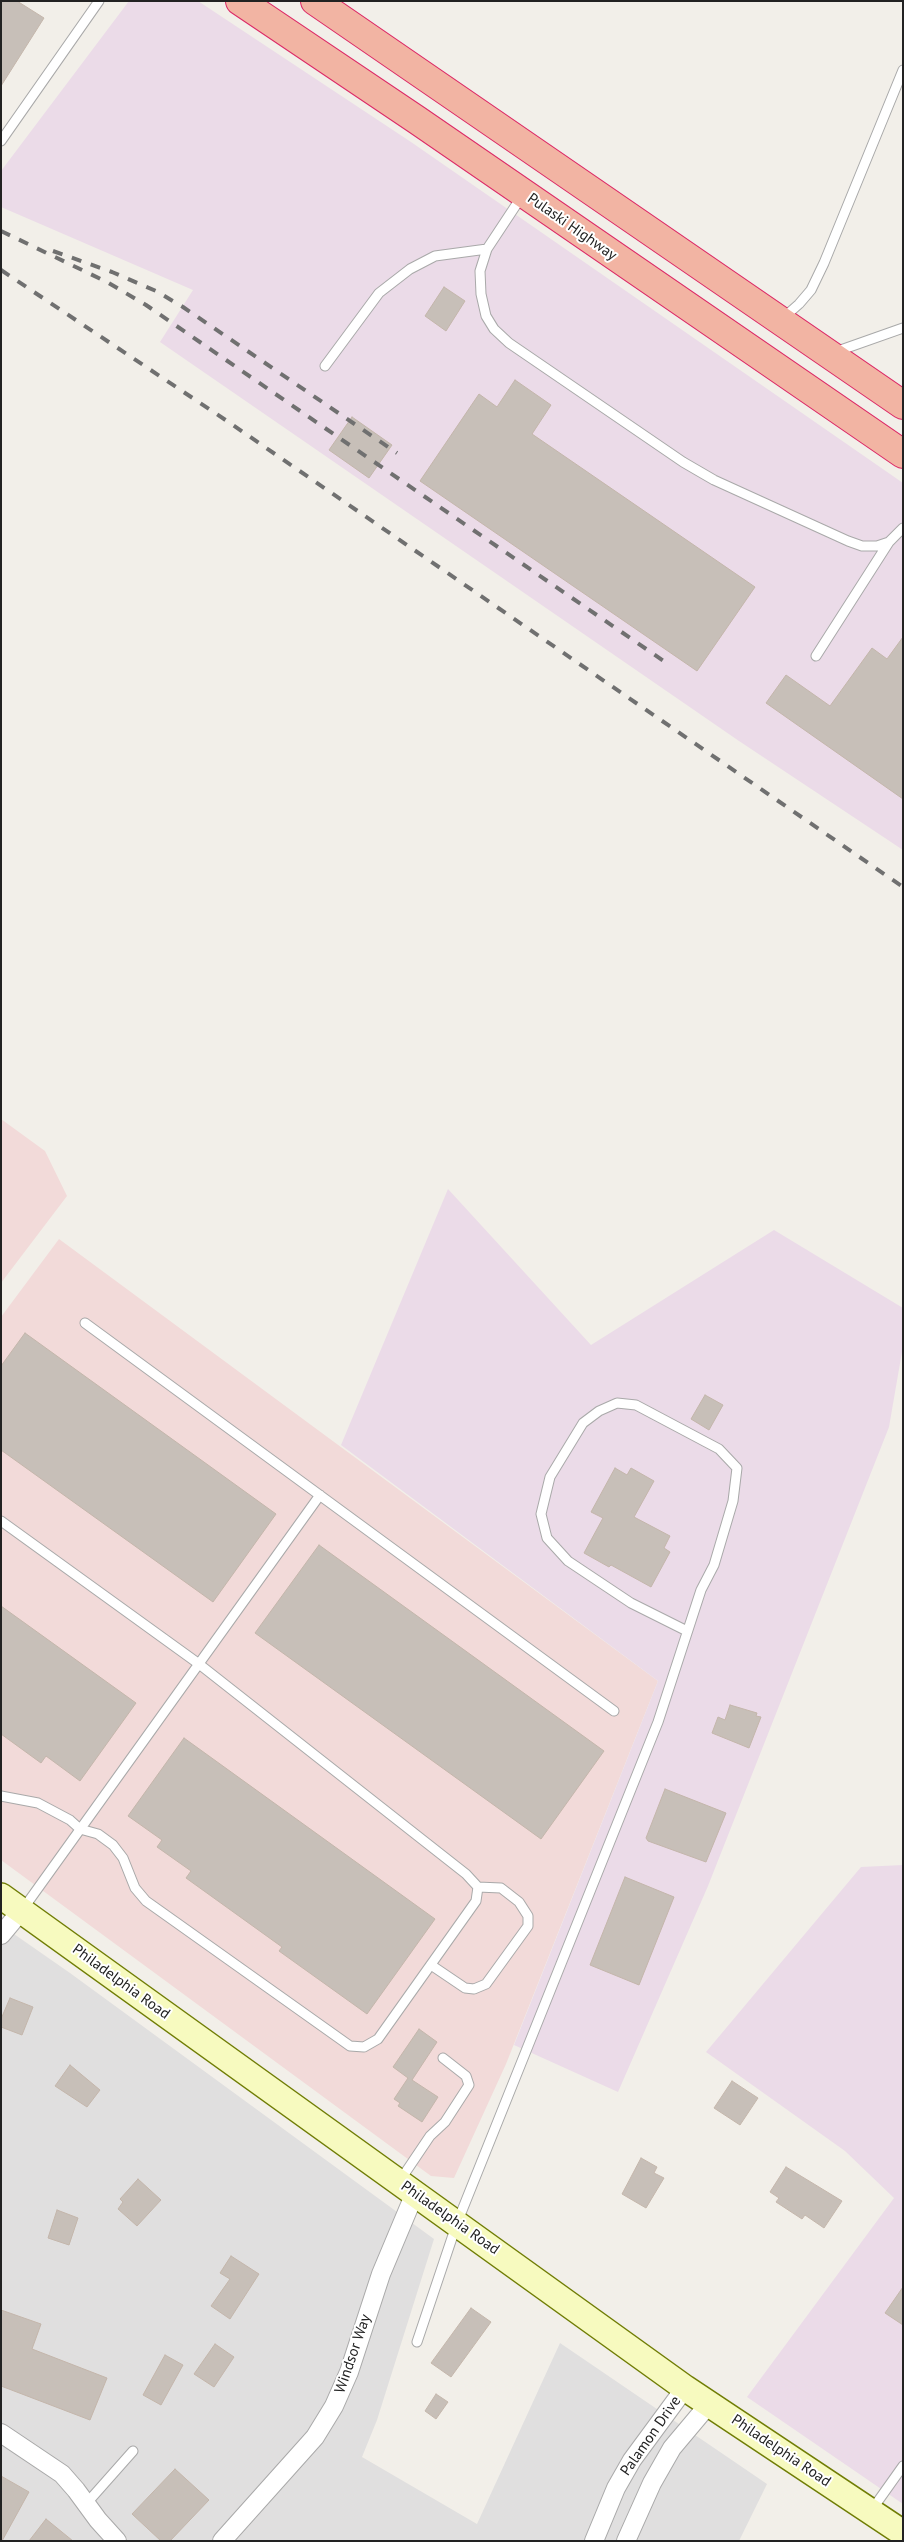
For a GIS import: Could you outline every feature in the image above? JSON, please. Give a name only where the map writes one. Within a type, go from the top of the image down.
[{"type":"highway","name":"Pulaski Highway","points":[[240,1],[903,454]]},
{"type":"highway","points":[[315,1],[903,405]]},
{"type":"main road","name":"Philadelphia Road","points":[[1,1896],[457,2222],[685,2388],[903,2533]]},
{"type":"street","points":[[1,1935],[21,1911]]},
{"type":"street","name":"Windsor Way","points":[[222,2541],[315,2437],[334,2406],[349,2372],[407,2188]]},
{"type":"street","name":"Palamon Drive","points":[[594,2541],[616,2488],[632,2460],[685,2388]]},
{"type":"street","name":"Palamon Drive","points":[[626,2541],[652,2483],[672,2448],[709,2404]]},
{"type":"street","points":[[1,2433],[62,2474],[117,2541]]},
{"type":"lane","points":[[1,141],[98,2]]},
{"type":"lane","points":[[781,320],[811,290],[900,86],[903,70]]},
{"type":"lane","points":[[523,194],[487,249],[480,271],[481,294],[486,316],[494,329],[509,342],[683,462],[714,480],[848,542],[870,546],[889,542]]},
{"type":"lane","points":[[325,366],[379,293],[410,269],[435,256],[487,249]]},
{"type":"lane","points":[[827,354],[903,328]]},
{"type":"lane","points":[[816,656],[889,542],[903,528]]},
{"type":"lane","points":[[85,1324],[614,1711]]},
{"type":"lane","points":[[417,2342],[457,2222],[658,1722],[701,1590],[714,1564],[733,1501],[738,1468],[719,1450],[636,1405],[618,1404],[599,1411],[583,1423],[550,1477],[541,1514],[547,1538],[576,1566],[631,1603],[687,1631]]},
{"type":"lane","points":[[21,1911],[320,1495]]},
{"type":"lane","points":[[1,1521],[199,1664],[466,1874],[478,1887],[501,1888],[519,1902],[528,1916],[528,1926],[486,1984],[474,1990],[465,1988],[431,1964]]},
{"type":"lane","points":[[1,1796],[38,1803],[70,1820],[80,1829],[98,1834],[113,1845],[123,1858],[135,1888],[146,1901],[350,2046],[364,2048],[378,2039],[476,1902],[478,1887]]},
{"type":"lane","points":[[407,2188],[430,2136],[445,2122],[469,2085],[466,2076],[443,2058]]},
{"type":"lane","points":[[86,2504],[132,2451]]},
{"type":"lane","points":[[871,2512],[903,2466]]},
{"type":"shaded area","points":[[129,1],[198,1],[411,142],[903,483],[903,850],[739,741],[160,342],[193,290],[1,207],[1,171]]},
{"type":"shaded area","points":[[1,1119],[45,1151],[67,1196],[1,1283]]},
{"type":"shaded area","points":[[448,1189],[591,1345],[774,1230],[903,1308],[903,1346],[889,1427],[708,1886],[618,2092],[514,2045],[658,1681],[341,1445]]},
{"type":"shaded area","points":[[59,1239],[658,1681],[506,2064],[454,2178],[431,2176],[1,1860],[1,1317]]},
{"type":"shaded area","points":[[903,1865],[903,2504],[747,2397],[894,2198],[845,2151],[706,2052],[861,1867]]},
{"type":"shaded area","points":[[1,1925],[70,1973],[434,2239],[377,2420],[362,2457],[477,2524],[560,2343],[767,2484],[739,2541],[1,2541]]},
{"type":"building","points":[[1,1],[17,1],[44,18],[1,86]]},
{"type":"building","points":[[444,287],[465,301],[446,331],[425,316]]},
{"type":"building","points":[[515,380],[551,405],[532,434],[755,587],[697,671],[420,481],[479,394],[497,407]]},
{"type":"building","points":[[352,417],[392,445],[369,478],[329,450]]},
{"type":"building","points":[[903,637],[903,799],[766,703],[786,675],[830,706],[872,648],[887,659]]},
{"type":"building","points":[[25,1333],[276,1514],[213,1602],[1,1450],[1,1366]]},
{"type":"building","points":[[705,1395],[723,1405],[709,1430],[691,1419]]},
{"type":"building","points":[[615,1468],[627,1475],[631,1468],[654,1481],[634,1517],[670,1536],[664,1548],[670,1552],[651,1587],[611,1565],[609,1567],[584,1553],[603,1518],[591,1512]]},
{"type":"building","points":[[319,1545],[604,1751],[541,1839],[255,1633]]},
{"type":"building","points":[[1,1606],[136,1703],[80,1781],[46,1756],[41,1763],[1,1734]]},
{"type":"building","points":[[730,1705],[757,1713],[756,1716],[761,1717],[749,1748],[712,1733],[718,1717],[725,1720]]},
{"type":"building","points":[[184,1738],[435,1919],[367,2014],[279,1951],[282,1947],[186,1878],[191,1871],[157,1847],[162,1840],[128,1816]]},
{"type":"building","points":[[665,1789],[726,1813],[706,1862],[648,1841],[646,1838]]},
{"type":"building","points":[[625,1877],[674,1897],[639,1985],[590,1965]]},
{"type":"building","points":[[10,1998],[33,2007],[22,2035],[1,2027],[1,2019]]},
{"type":"building","points":[[419,2029],[437,2042],[412,2080],[438,2097],[422,2122],[398,2106],[400,2103],[394,2099],[408,2078],[393,2067]]},
{"type":"building","points":[[70,2065],[100,2090],[87,2107],[55,2086]]},
{"type":"building","points":[[732,2081],[758,2098],[740,2125],[714,2108]]},
{"type":"building","points":[[641,2158],[657,2167],[654,2173],[664,2178],[646,2208],[622,2194]]},
{"type":"building","points":[[786,2167],[842,2201],[824,2228],[805,2215],[802,2219],[776,2202],[779,2198],[770,2192]]},
{"type":"building","points":[[138,2179],[161,2200],[137,2226],[118,2209],[123,2202],[120,2199]]},
{"type":"building","points":[[57,2210],[78,2218],[69,2245],[48,2238]]},
{"type":"building","points":[[231,2256],[259,2274],[230,2319],[211,2306],[230,2279],[220,2273]]},
{"type":"building","points":[[903,2287],[903,2325],[885,2313]]},
{"type":"building","points":[[471,2308],[491,2322],[451,2377],[431,2363]]},
{"type":"building","points":[[1,2310],[41,2324],[32,2349],[107,2378],[90,2420],[1,2386]]},
{"type":"building","points":[[215,2344],[234,2357],[214,2387],[194,2374]]},
{"type":"building","points":[[165,2355],[183,2365],[161,2405],[143,2395]]},
{"type":"building","points":[[436,2394],[448,2402],[436,2419],[425,2411]]},
{"type":"building","points":[[175,2469],[209,2500],[170,2541],[161,2541],[132,2514]]},
{"type":"building","points":[[1,2476],[29,2492],[2,2541],[1,2541]]},
{"type":"building","points":[[46,2519],[73,2541],[29,2541]]},
{"type":"railway","points":[[1,231],[107,282],[146,305],[668,664]]},
{"type":"railway","points":[[53,251],[112,272],[156,291],[183,307],[397,453]]},
{"type":"railway","points":[[1,270],[230,423],[903,887]]}]
